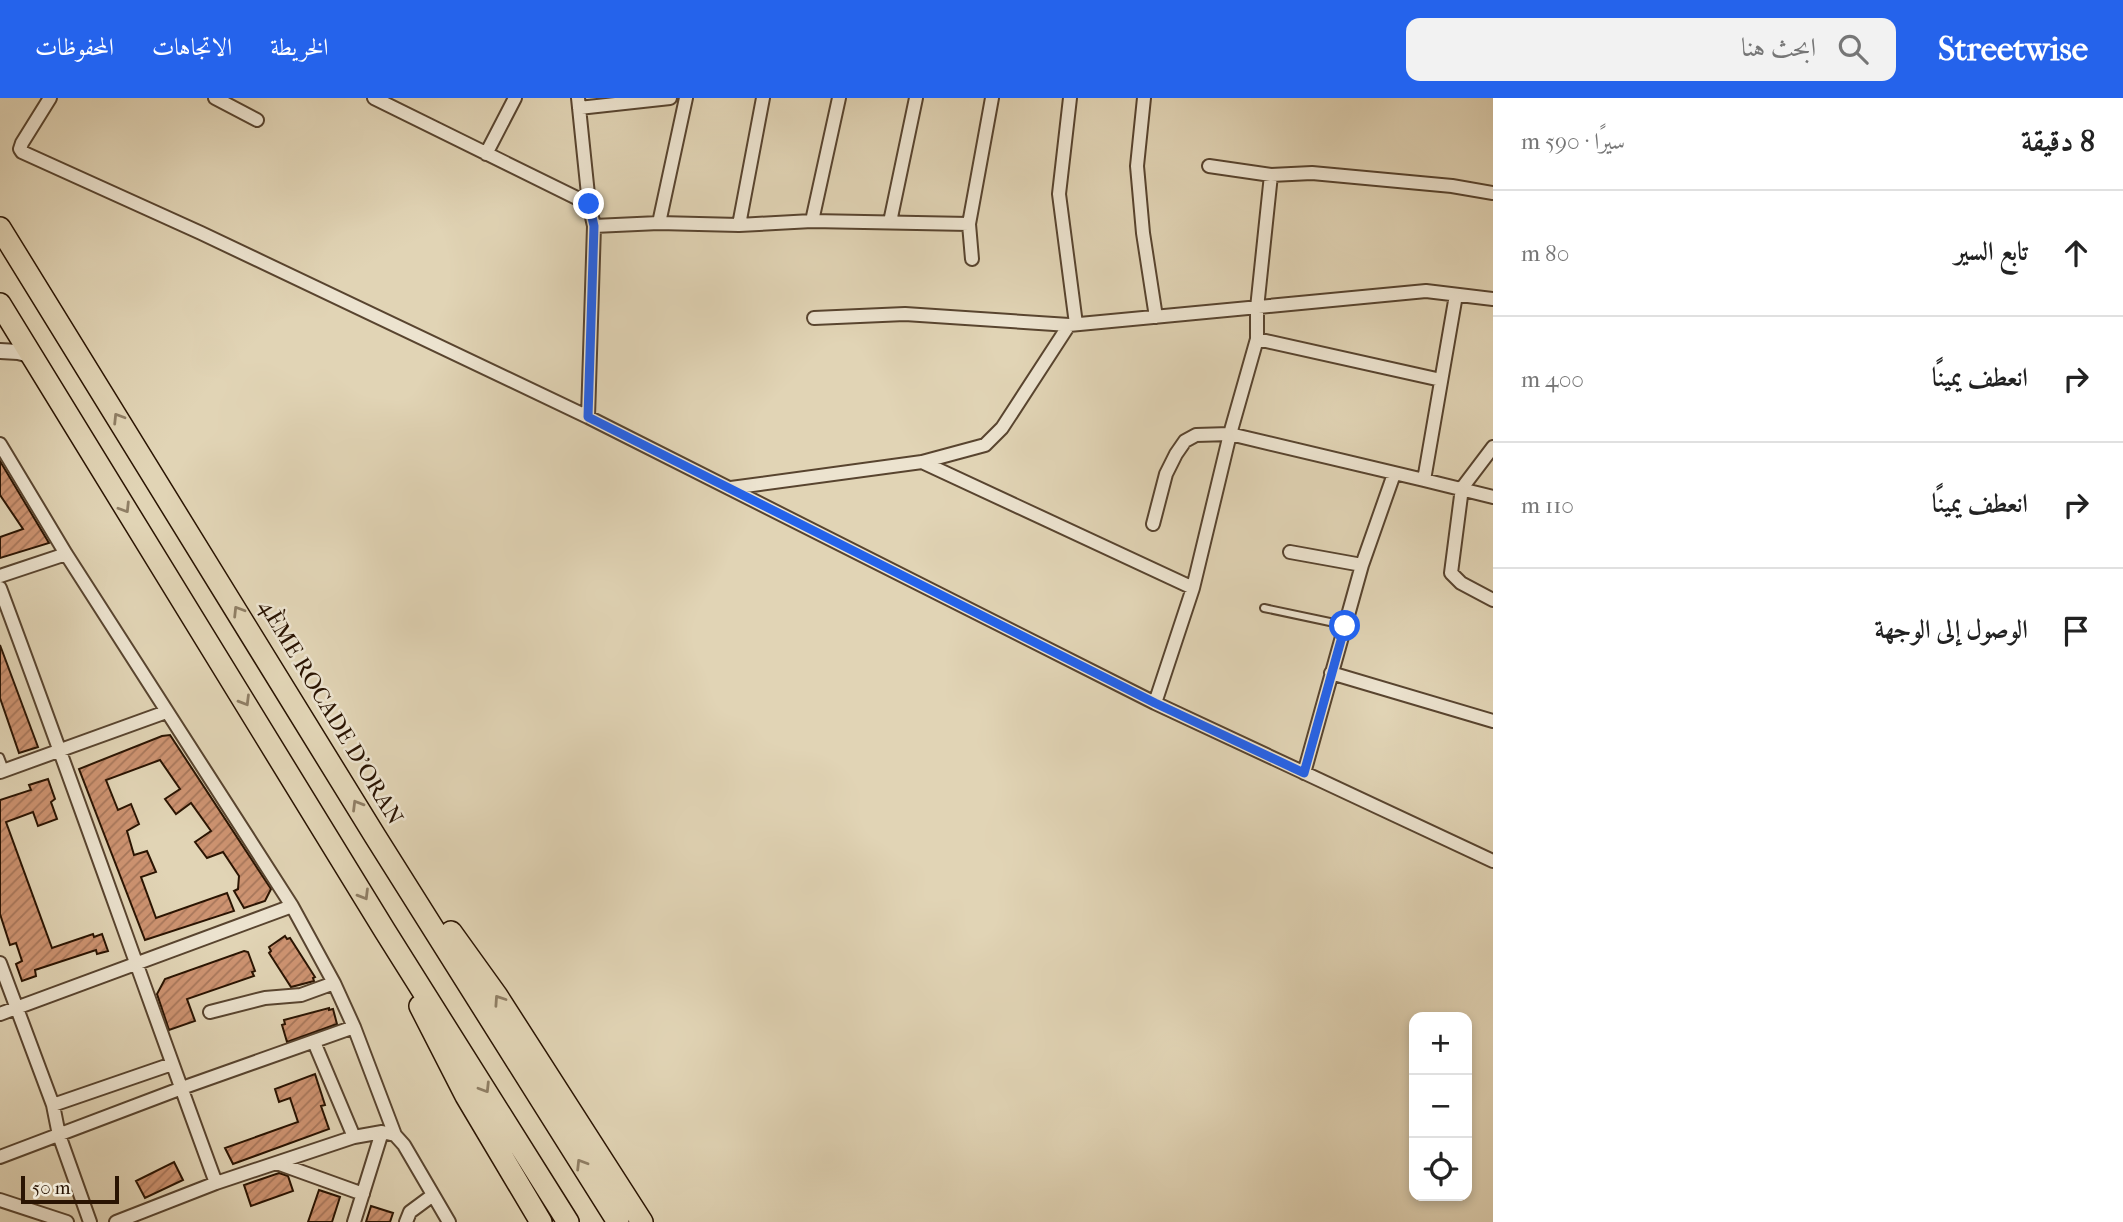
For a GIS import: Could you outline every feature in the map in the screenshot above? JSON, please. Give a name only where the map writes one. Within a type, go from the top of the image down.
[{"type":"highway","name":"4ÈME ROCADE D'ORAN","points":[[0,228],[375,836],[618,1222]]},
{"type":"highway","points":[[2,315],[30,355],[568,1222]]},
{"type":"highway","points":[[375,836],[432,906],[497,996],[642,1222]]},
{"type":"highway","points":[[386,931],[441,1050],[541,1222]]},
{"type":"street","points":[[50,98],[22,143],[22,152],[361,308],[588,417],[912,583],[1155,703],[1493,861]]},
{"type":"street","points":[[215,98],[257,120]]},
{"type":"street","points":[[374,98],[589,204]]},
{"type":"street","points":[[486,154],[515,98]]},
{"type":"street","points":[[588,417],[594,226],[589,204],[579,103],[670,98]]},
{"type":"street","points":[[659,223],[686,98]]},
{"type":"street","points":[[739,225],[762,98]]},
{"type":"street","points":[[812,221],[839,98]]},
{"type":"street","points":[[890,222],[916,98]]},
{"type":"street","points":[[972,259],[969,224],[992,98]]},
{"type":"street","points":[[731,488],[922,463],[985,446],[1002,428],[1073,325],[1059,194],[1070,98]]},
{"type":"street","points":[[1144,98],[1137,166],[1143,233],[1156,317]]},
{"type":"street","points":[[1209,166],[1271,175],[1312,173],[1452,186],[1493,193]]},
{"type":"street","points":[[1155,703],[1193,588],[1256,339],[1271,175]]},
{"type":"street","points":[[594,226],[659,223],[739,225],[812,221],[969,224]]},
{"type":"street","points":[[814,318],[905,314],[1073,325],[1426,291],[1493,299]]},
{"type":"street","points":[[1424,480],[1456,295]]},
{"type":"street","points":[[1256,339],[1441,380]]},
{"type":"street","points":[[0,351],[30,355]]},
{"type":"street","points":[[1153,524],[1166,474],[1185,441],[1196,435],[1230,434],[1493,497]]},
{"type":"street","points":[[0,444],[66,554],[292,906],[334,983],[354,1027],[389,1133],[404,1145],[449,1222]]},
{"type":"street","points":[[1493,447],[1462,488],[1451,573],[1461,583],[1493,600]]},
{"type":"street","points":[[922,463],[1193,588]]},
{"type":"street","points":[[1304,773],[1362,565],[1394,474]]},
{"type":"street","points":[[1290,552],[1362,565]]},
{"type":"street","points":[[0,576],[66,554]]},
{"type":"street","points":[[0,588],[216,1183]]},
{"type":"street","points":[[1331,673],[1493,721]]},
{"type":"street","points":[[2,771],[166,712]]},
{"type":"street","points":[[0,1014],[292,906]]},
{"type":"street","points":[[0,963],[53,1105],[59,1135],[90,1222]]},
{"type":"street","points":[[210,1012],[265,999],[301,995],[334,983]]},
{"type":"street","points":[[0,1157],[354,1027]]},
{"type":"street","points":[[314,1042],[354,1137]]},
{"type":"street","points":[[53,1105],[172,1065]]},
{"type":"street","points":[[116,1222],[216,1183],[354,1137],[389,1133]]},
{"type":"street","points":[[354,1222],[389,1133]]},
{"type":"street","points":[[277,1163],[363,1194]]},
{"type":"street","points":[[406,1222],[410,1212],[433,1195]]},
{"type":"street","points":[[0,1200],[27,1216],[67,1222]]},
{"type":"lane","points":[[1264,608],[1345,626]]},
{"type":"lane","points":[[0,757],[2,771]]},
{"type":"building","points":[[0,461],[49,543],[0,558],[0,537],[23,529],[0,495]]},
{"type":"building","points":[[0,645],[38,747],[19,753],[0,698]]},
{"type":"building","points":[[170,735],[271,889],[265,901],[244,908],[234,891],[238,889],[239,876],[223,852],[207,858],[195,842],[211,831],[191,803],[176,814],[165,799],[180,789],[160,760],[106,780],[118,810],[131,804],[139,824],[127,831],[134,855],[147,851],[156,872],[141,877],[156,918],[227,893],[234,911],[145,940],[79,769]]},
{"type":"building","points":[[48,779],[55,799],[51,802],[57,819],[38,826],[33,812],[6,822],[52,948],[93,934],[94,937],[102,934],[108,951],[97,954],[96,950],[35,970],[36,976],[22,981],[16,964],[22,961],[16,943],[10,945],[0,914],[0,800],[31,790],[29,785]]},
{"type":"building","points":[[285,936],[290,938],[315,977],[314,981],[291,987],[269,953],[269,947]]},
{"type":"building","points":[[244,951],[248,952],[255,971],[252,972],[254,976],[187,999],[195,1021],[169,1030],[157,994],[165,979]]},
{"type":"building","points":[[333,1009],[337,1024],[287,1042],[282,1025],[285,1024],[284,1020]]},
{"type":"building","points":[[315,1074],[329,1129],[233,1164],[225,1148],[298,1122],[290,1098],[279,1102],[275,1089]]},
{"type":"building","points":[[174,1162],[183,1180],[145,1198],[136,1181]]},
{"type":"building","points":[[279,1173],[288,1176],[293,1191],[251,1206],[244,1185]]},
{"type":"building","points":[[319,1190],[340,1197],[332,1222],[308,1222]]},
{"type":"building","points":[[371,1206],[393,1213],[390,1222],[366,1222]]},
{"type":"route","points":[[589,204],[594,226],[588,417],[912,583],[1304,773],[1345,626]]}]
